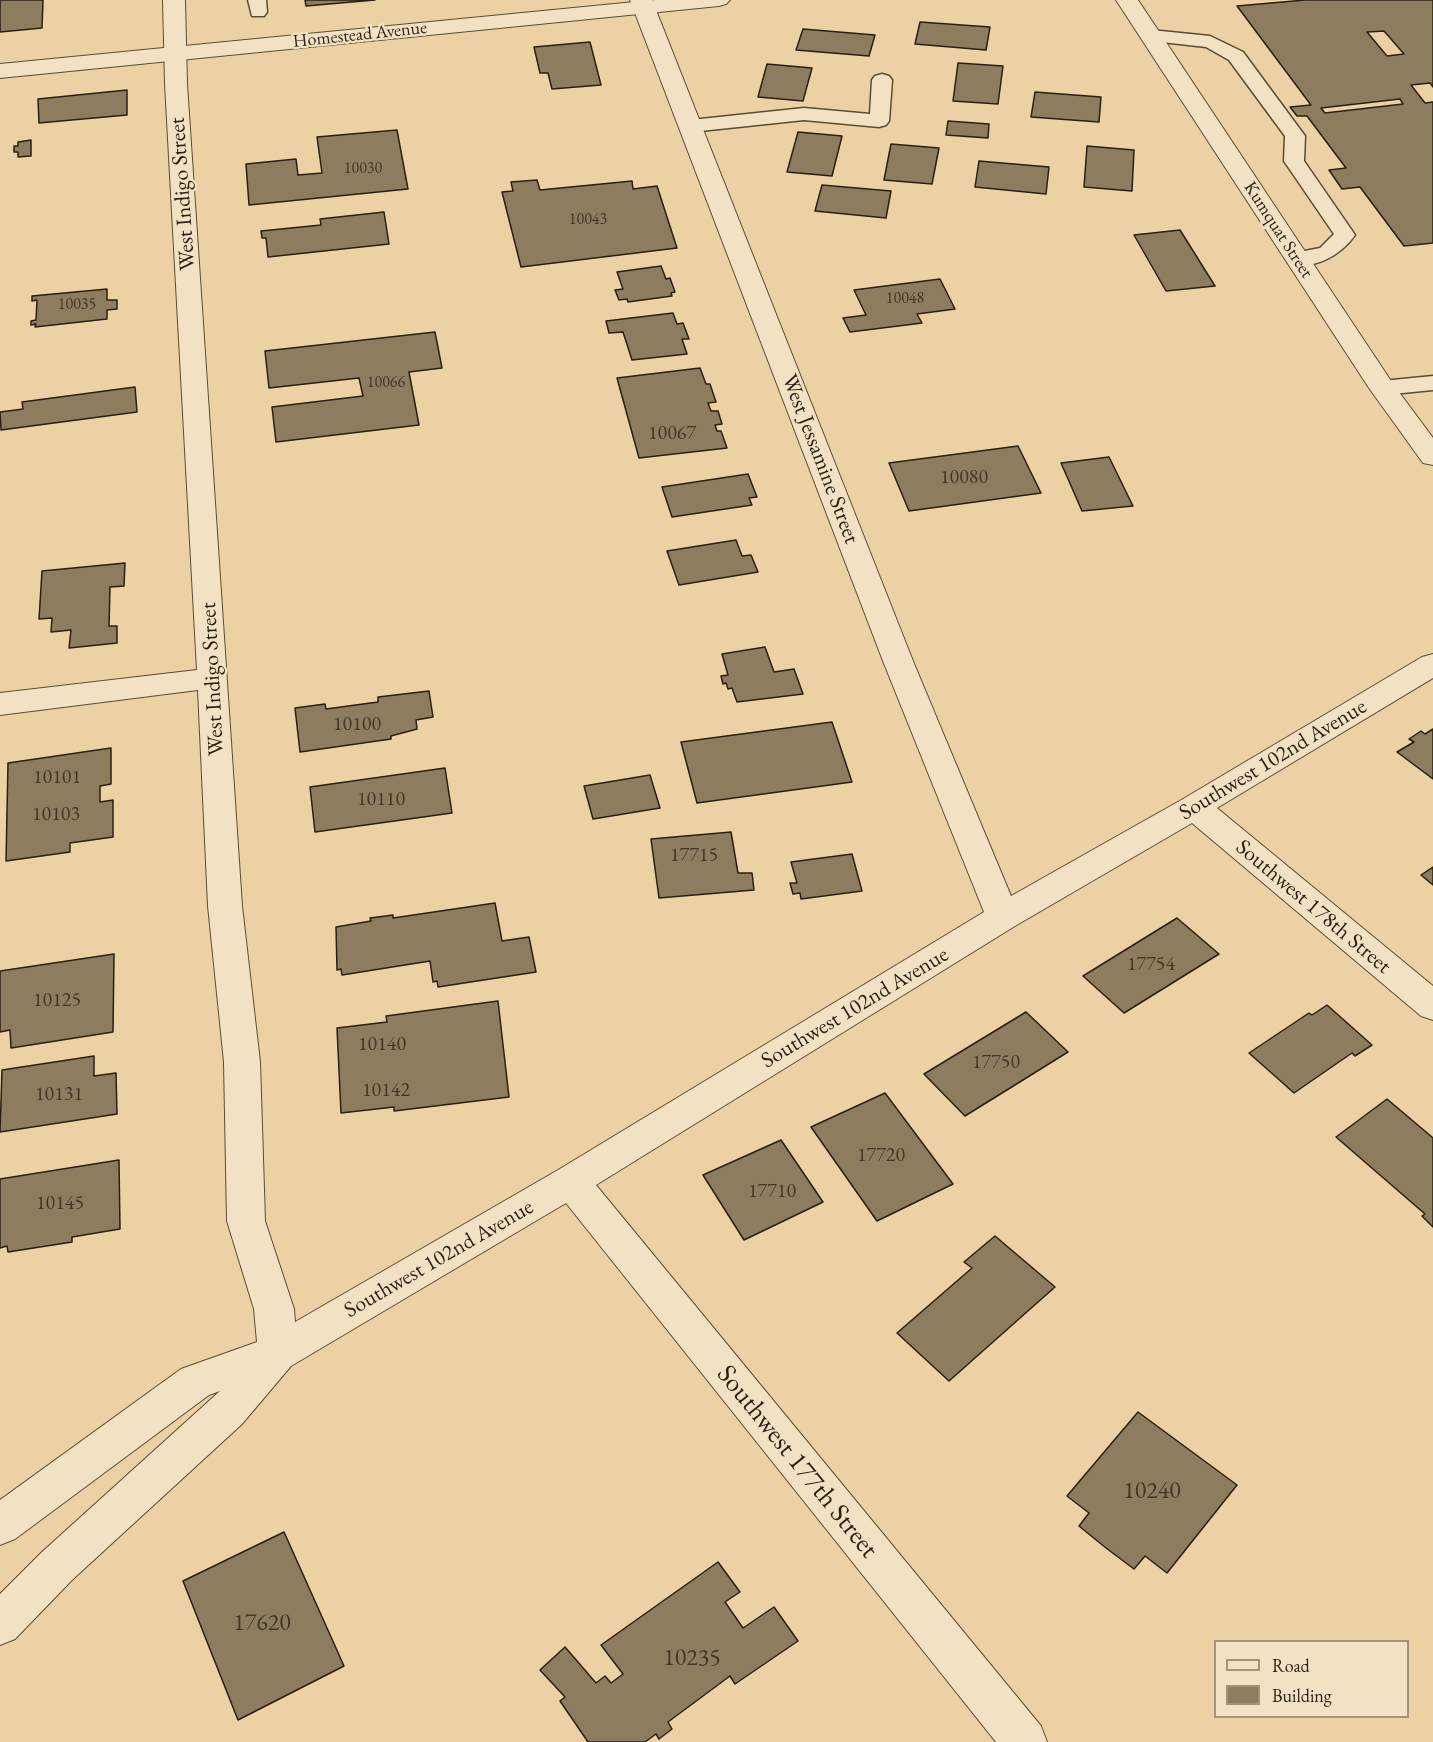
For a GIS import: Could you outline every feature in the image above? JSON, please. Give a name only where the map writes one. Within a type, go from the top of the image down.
[{"type":"street","name":"West Indigo Street","points":[[174,0],[225,906],[242,1062],[246,1221],[274,1309],[278,1353]]},
{"type":"street","name":"Homestead Avenue","points":[[0,71],[643,3],[719,0]]},
{"type":"street","name":"Kumquat Street","points":[[1127,0],[1382,388],[1433,457]]},
{"type":"street","name":"West Jessamine Street","points":[[643,3],[898,660],[1003,916]]},
{"type":"street","name":"Southwest 102nd Avenue","points":[[0,1525],[195,1382],[278,1353],[571,1181],[1003,916],[1194,807],[1433,664]]},
{"type":"street","points":[[0,704],[213,678]]},
{"type":"street","name":"Southwest 178th Street","points":[[1194,807],[1433,1006]]},
{"type":"street","name":"Southwest 177th Street","points":[[571,1181],[1025,1742]]},
{"type":"street","name":"Southwest 102nd Avenue","points":[[0,1624],[57,1566],[228,1411],[278,1353]]},
{"type":"lane","points":[[1150,36],[1210,42],[1236,56],[1295,136],[1294,161],[1345,236],[1327,253],[1297,259]]},
{"type":"lane","points":[[691,126],[804,114],[879,121],[882,80]]},
{"type":"lane","points":[[1382,388],[1433,383]]},
{"type":"building","points":[[0,0],[43,0],[42,28],[0,32]]},
{"type":"building","points":[[305,0],[375,0],[306,6]]},
{"type":"building","points":[[1305,0],[1433,0],[1433,87],[1430,83],[1411,85],[1425,103],[1433,102],[1433,243],[1404,246],[1360,187],[1342,189],[1329,170],[1346,168],[1307,116],[1297,116],[1290,107],[1311,105],[1237,6]],"holes":[[[1384,31],[1404,54],[1387,56],[1367,32]],[[1400,99],[1403,104],[1325,113],[1321,108]]]},
{"type":"building","points":[[920,22],[990,27],[986,50],[915,44]]},
{"type":"building","points":[[803,29],[875,35],[869,56],[796,50]]},
{"type":"building","points":[[590,42],[601,85],[552,89],[548,73],[540,73],[534,47]]},
{"type":"building","points":[[958,63],[1003,66],[998,104],[953,101]]},
{"type":"building","points":[[767,64],[812,68],[803,101],[758,97]]},
{"type":"building","points":[[127,90],[127,115],[39,123],[38,99]]},
{"type":"building","points":[[1035,92],[1101,97],[1099,122],[1031,117]]},
{"type":"building","points":[[948,121],[989,124],[988,138],[946,135]]},
{"type":"building","points":[[397,130],[408,189],[249,205],[246,164],[296,159],[298,175],[322,173],[317,137]]},
{"type":"building","points":[[798,132],[842,136],[832,176],[787,172]]},
{"type":"building","points":[[31,140],[31,156],[18,157],[18,152],[14,152],[14,146],[18,146],[18,142]]},
{"type":"building","points":[[891,144],[939,148],[932,184],[884,180]]},
{"type":"building","points":[[1087,146],[1134,150],[1132,191],[1084,187]]},
{"type":"building","points":[[979,161],[1049,167],[1046,194],[975,187]]},
{"type":"building","points":[[537,180],[540,190],[632,181],[633,189],[657,186],[677,248],[521,267],[502,192],[513,191],[511,182]]},
{"type":"building","points":[[822,185],[891,191],[886,218],[815,211]]},
{"type":"building","points":[[384,212],[389,244],[268,257],[266,238],[262,238],[261,231],[321,225],[320,219]]},
{"type":"building","points":[[1180,230],[1215,286],[1166,291],[1134,235]]},
{"type":"building","points":[[661,266],[666,279],[670,278],[675,292],[671,293],[672,296],[628,302],[627,299],[619,300],[615,290],[623,289],[617,272]]},
{"type":"building","points":[[940,279],[955,309],[917,314],[922,323],[850,332],[843,318],[866,315],[854,290]]},
{"type":"building","points":[[107,289],[107,300],[117,300],[117,309],[107,310],[107,319],[35,327],[36,324],[31,325],[31,321],[36,320],[37,300],[32,301],[32,296]]},
{"type":"building","points":[[673,313],[677,324],[683,323],[689,339],[682,339],[687,354],[632,360],[623,332],[609,333],[606,321]]},
{"type":"building","points":[[435,332],[442,368],[409,372],[419,425],[276,442],[272,407],[363,396],[359,378],[269,388],[265,351]]},
{"type":"building","points":[[700,368],[706,384],[710,384],[716,402],[708,403],[711,411],[718,411],[722,424],[715,425],[717,431],[721,431],[727,448],[639,458],[617,378]]},
{"type":"building","points":[[135,387],[137,412],[1,430],[0,412],[23,409],[22,402]]},
{"type":"building","points":[[1018,446],[1041,493],[909,511],[889,463]]},
{"type":"building","points":[[1109,457],[1133,506],[1082,511],[1061,463]]},
{"type":"building","points":[[748,474],[757,497],[749,498],[752,505],[672,517],[662,487]]},
{"type":"building","points":[[736,540],[742,556],[751,555],[758,572],[679,585],[667,551]]},
{"type":"building","points":[[125,563],[124,586],[110,587],[109,626],[117,626],[117,643],[69,648],[71,630],[51,632],[52,618],[39,619],[42,571]]},
{"type":"building","points":[[765,647],[774,672],[794,669],[803,694],[737,702],[732,688],[728,689],[726,683],[723,684],[721,676],[728,675],[722,654]]},
{"type":"building","points":[[429,691],[433,717],[416,720],[417,729],[391,736],[391,739],[300,752],[295,708],[325,704],[326,709],[378,702],[378,697]]},
{"type":"building","points":[[832,722],[852,782],[697,803],[681,742]]},
{"type":"building","points":[[1433,729],[1433,779],[1397,752],[1414,742],[1409,739],[1421,731],[1425,734]]},
{"type":"building","points":[[111,748],[111,784],[100,786],[100,802],[113,800],[113,837],[70,843],[70,852],[6,861],[8,763]]},
{"type":"building","points":[[445,768],[452,813],[315,832],[310,787]]},
{"type":"building","points":[[650,775],[660,808],[593,819],[584,786]]},
{"type":"building","points":[[731,832],[738,873],[752,873],[754,890],[659,898],[651,839]]},
{"type":"building","points":[[852,854],[862,891],[801,899],[800,893],[793,894],[790,883],[797,883],[791,862]]},
{"type":"building","points":[[1433,867],[1433,885],[1421,875]]},
{"type":"building","points":[[495,903],[502,941],[529,937],[536,972],[438,987],[437,981],[433,982],[430,961],[342,975],[341,969],[337,970],[336,927],[371,921],[370,918],[393,915],[393,918]]},
{"type":"building","points":[[1177,918],[1219,954],[1124,1013],[1083,976]]},
{"type":"building","points":[[114,954],[113,1032],[11,1048],[10,1030],[0,1032],[0,971]]},
{"type":"building","points":[[498,1001],[509,1097],[394,1111],[394,1107],[341,1113],[337,1028],[387,1022],[386,1016]]},
{"type":"building","points":[[1327,1005],[1372,1045],[1355,1056],[1352,1053],[1294,1093],[1249,1053],[1309,1013],[1312,1015]]},
{"type":"building","points":[[1026,1012],[1068,1052],[965,1116],[924,1074]]},
{"type":"building","points":[[94,1056],[94,1076],[116,1073],[117,1114],[0,1132],[2,1070]]},
{"type":"building","points":[[885,1093],[953,1184],[877,1221],[811,1127]]},
{"type":"building","points":[[1387,1099],[1433,1138],[1433,1227],[1422,1216],[1425,1214],[1336,1137]]},
{"type":"building","points":[[781,1140],[823,1202],[744,1240],[703,1175]]},
{"type":"building","points":[[119,1160],[120,1229],[72,1237],[72,1242],[8,1252],[7,1246],[0,1248],[0,1179]]},
{"type":"building","points":[[995,1236],[1055,1287],[949,1381],[897,1333],[972,1268],[964,1262]]},
{"type":"building","points":[[1138,1412],[1237,1485],[1167,1573],[1145,1556],[1134,1569],[1106,1548],[1079,1526],[1089,1513],[1067,1496]]},
{"type":"building","points":[[284,1532],[344,1666],[238,1720],[183,1581]]},
{"type":"building","points":[[718,1562],[740,1592],[725,1602],[743,1628],[774,1607],[798,1641],[735,1684],[730,1676],[668,1722],[672,1729],[659,1739],[656,1734],[645,1742],[588,1742],[560,1701],[565,1697],[540,1670],[565,1647],[596,1683],[605,1676],[611,1683],[623,1674],[601,1645]]}]
